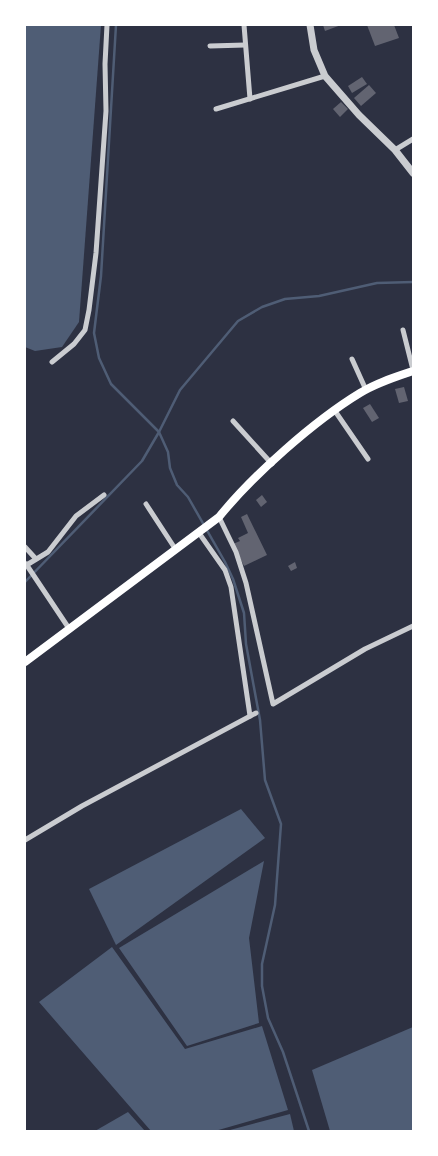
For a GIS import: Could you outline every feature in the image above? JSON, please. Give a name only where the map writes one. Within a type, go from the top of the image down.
[{"type":"main road","points":[[25,662],[219,517],[239,492],[335,411],[366,390],[413,370]]},
{"type":"street","points":[[52,362],[74,344],[85,330],[89,310],[96,253],[102,168],[108,25]]},
{"type":"street","points":[[244,25],[250,99]]},
{"type":"street","points":[[310,25],[314,50],[325,76],[413,173]]},
{"type":"street","points":[[210,46],[245,45]]},
{"type":"street","points":[[216,109],[325,76]]},
{"type":"street","points":[[394,150],[413,139]]},
{"type":"street","points":[[403,330],[413,370]]},
{"type":"street","points":[[352,358],[366,390]]},
{"type":"street","points":[[335,411],[368,459]]},
{"type":"street","points":[[233,420],[272,464]]},
{"type":"street","points":[[70,630],[37,578],[26,565],[48,552],[76,516],[104,495]]},
{"type":"street","points":[[146,504],[176,550]]},
{"type":"street","points":[[219,517],[236,552],[246,584],[273,704],[365,649],[413,626]]},
{"type":"street","points":[[202,530],[225,570],[230,587],[250,716]]},
{"type":"street","points":[[25,547],[36,559]]},
{"type":"street","points":[[25,840],[82,806],[256,712]]},
{"type":"water","points":[[25,25],[101,25],[79,322],[62,347],[35,351],[25,347]]},
{"type":"water","points":[[241,809],[265,838],[116,945],[89,889]]},
{"type":"water","points":[[264,861],[249,938],[259,1023],[187,1046],[119,948]]},
{"type":"water","points":[[112,947],[185,1049],[262,1026],[288,1110],[215,1131],[151,1131],[39,1002]]},
{"type":"water","points":[[413,1027],[413,1131],[330,1131],[312,1070]]},
{"type":"water","points":[[128,1112],[145,1131],[95,1131]]},
{"type":"water","points":[[290,1114],[294,1131],[228,1131],[230,1130]]},
{"type":"building","points":[[323,25],[341,25],[325,31]]},
{"type":"building","points":[[367,25],[394,25],[399,38],[375,46]]},
{"type":"building","points":[[362,77],[367,84],[352,93],[348,86]]},
{"type":"building","points":[[369,85],[376,93],[361,106],[354,98]]},
{"type":"building","points":[[341,102],[348,109],[340,117],[333,109]]},
{"type":"building","points":[[404,387],[408,401],[399,403],[395,389]]},
{"type":"building","points":[[370,404],[379,418],[372,422],[363,408]]},
{"type":"building","points":[[262,495],[267,502],[261,507],[256,500]]},
{"type":"building","points":[[247,514],[267,555],[244,566],[233,544],[240,541],[238,538],[248,533],[241,517]]},
{"type":"building","points":[[295,562],[297,568],[291,571],[288,566]]},
{"type":"waterway","points":[[116,25],[101,276],[94,333],[99,358],[111,384],[159,432],[168,452],[170,468],[177,485],[188,497],[225,562],[233,579],[244,613],[246,644],[260,720],[265,780],[281,824],[275,905],[262,964],[262,986],[268,1018],[283,1052],[309,1131]]},
{"type":"waterway","points":[[25,582],[142,461],[180,390],[238,321],[262,307],[285,299],[319,296],[377,283],[413,282]]}]
